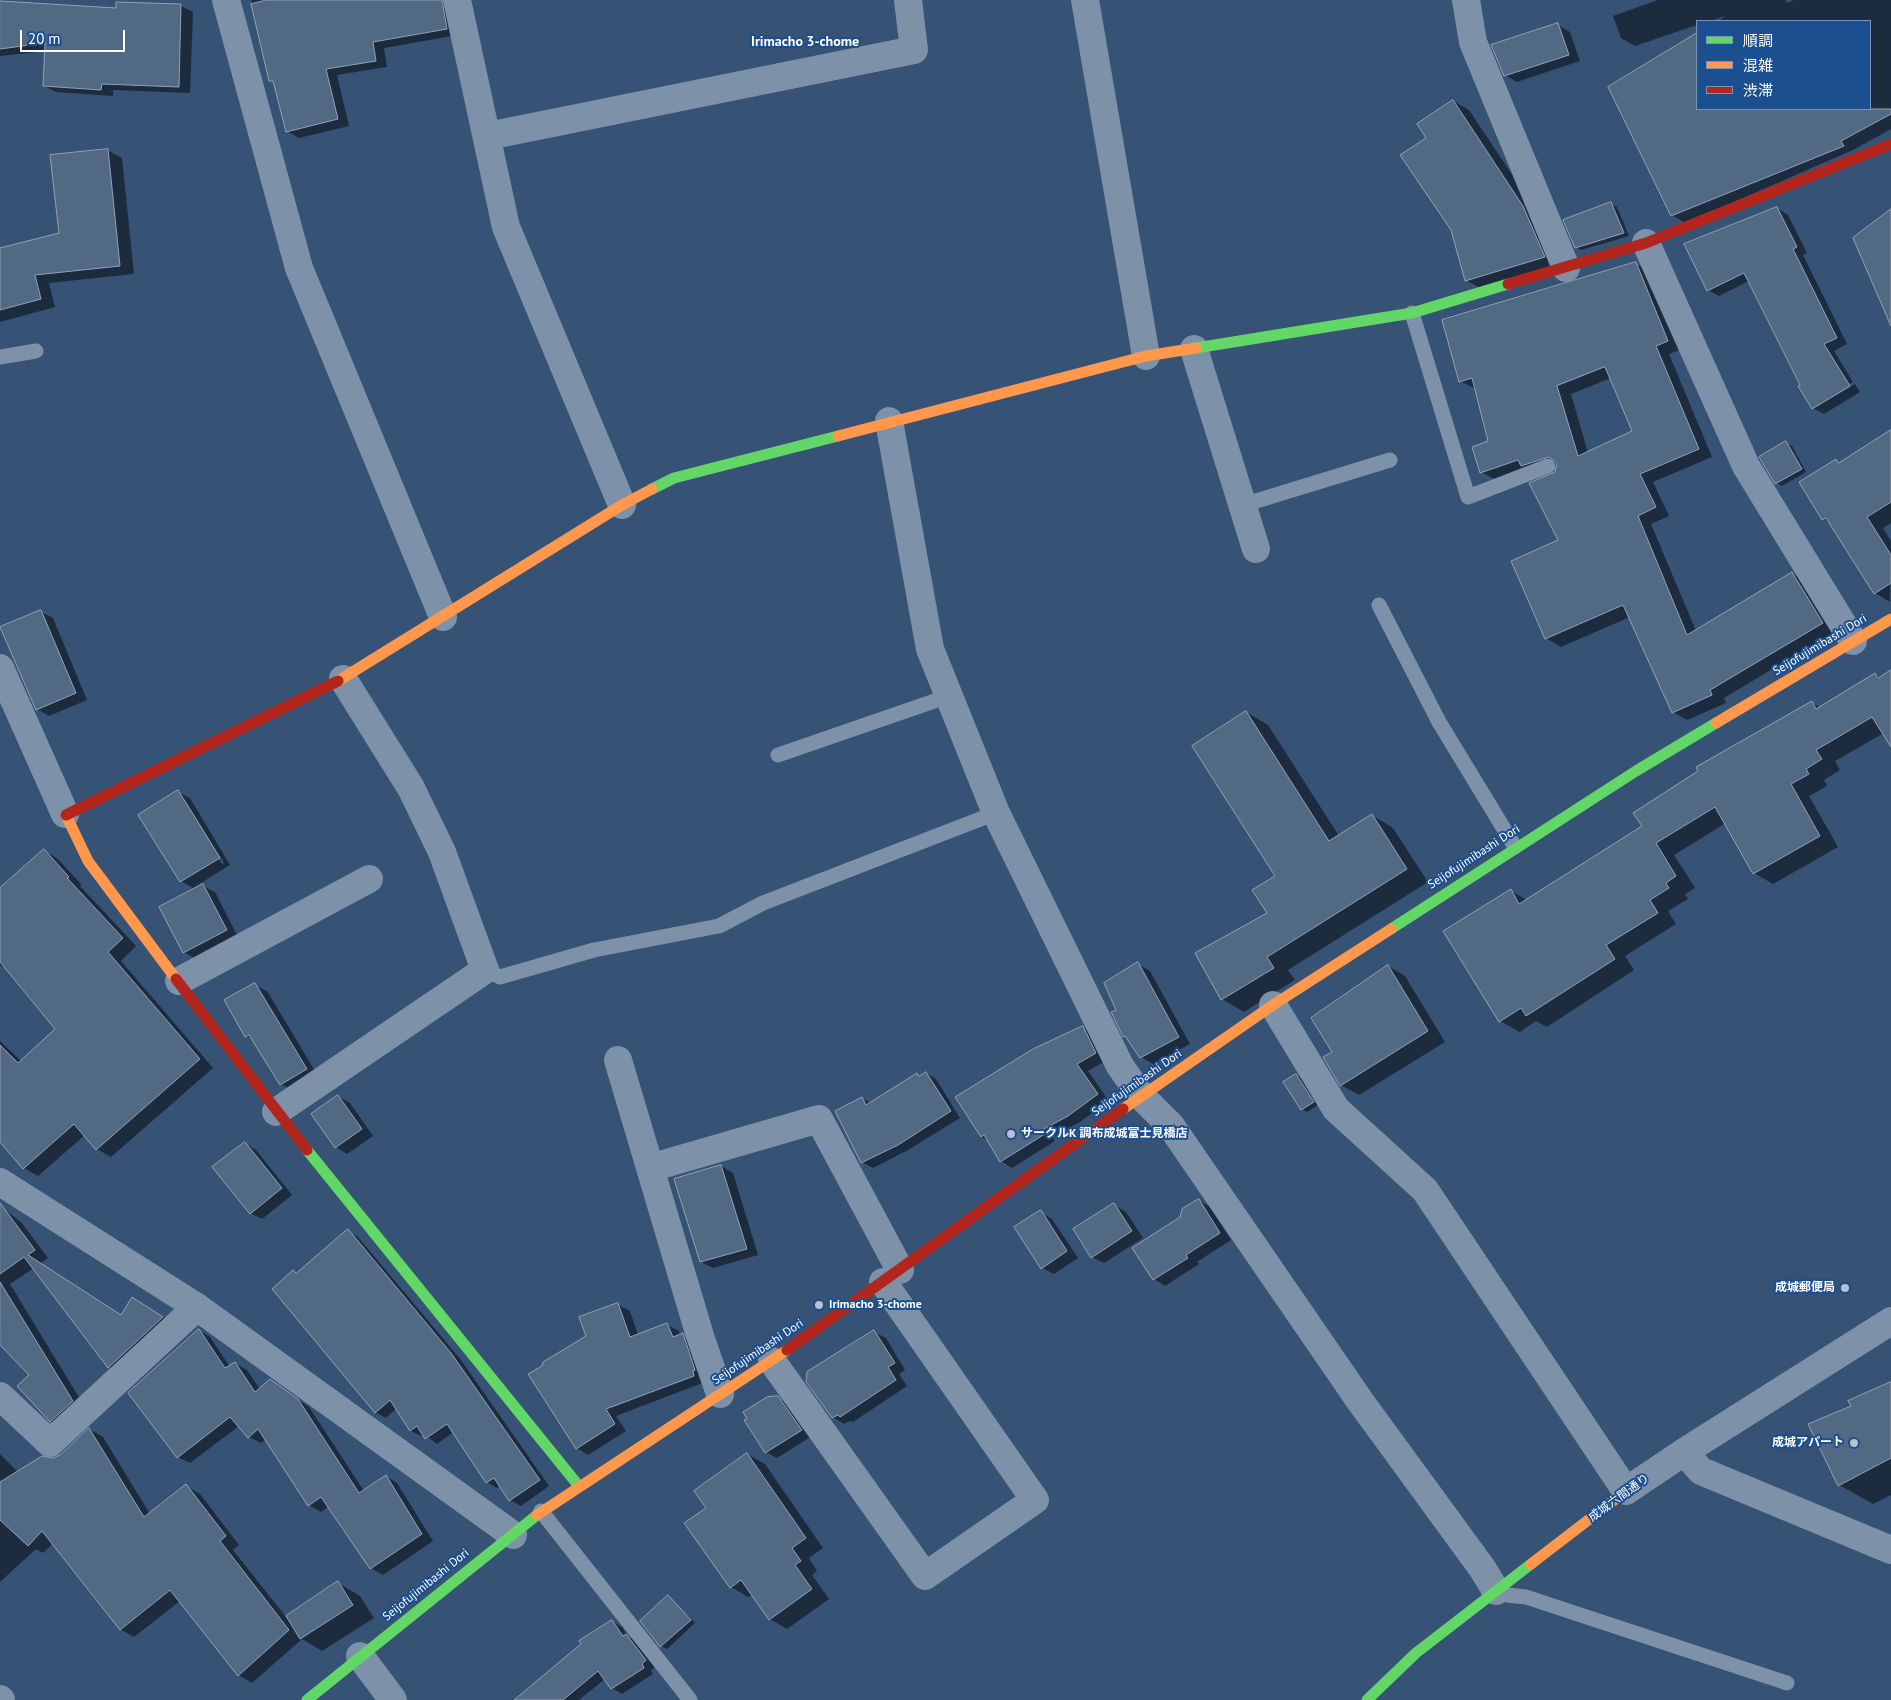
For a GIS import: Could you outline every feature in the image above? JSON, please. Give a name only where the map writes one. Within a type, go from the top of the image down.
[{"type":"street","points":[[226,0],[299,268],[444,617]]},
{"type":"street","points":[[457,0],[488,136],[506,227],[622,505]]},
{"type":"street","points":[[488,136],[914,50],[908,0]]},
{"type":"street","points":[[1086,0],[1146,356]]},
{"type":"street","points":[[1466,0],[1473,42],[1566,268]]},
{"type":"street","points":[[65,814],[343,678],[622,505],[674,478],[1146,356],[1412,313],[1566,268],[1646,242],[1891,144]]},
{"type":"street","points":[[1646,242],[1746,466],[1854,641]]},
{"type":"street","points":[[1194,349],[1256,549]]},
{"type":"street","points":[[889,421],[930,649],[996,814],[1120,1066],[1142,1097],[1172,1126],[1360,1401],[1496,1591]]},
{"type":"street","name":"Seijofujimibashi Dori","points":[[307,1700],[541,1511],[578,1485],[772,1361],[892,1276],[1044,1164],[1273,1005],[1515,847],[1636,771],[1891,619]]},
{"type":"street","points":[[0,668],[88,861],[276,1112],[578,1485]]},
{"type":"street","points":[[276,1112],[485,970],[442,852],[411,788],[343,678]]},
{"type":"street","points":[[179,981],[369,880]]},
{"type":"street","points":[[1273,1005],[1336,1110],[1425,1190],[1626,1492]]},
{"type":"street","points":[[618,1060],[700,1336],[720,1394]]},
{"type":"street","points":[[650,1168],[819,1119],[892,1276],[1035,1500],[925,1576],[772,1361]]},
{"type":"street","points":[[0,1182],[197,1307],[513,1535]]},
{"type":"street","points":[[0,1396],[50,1443],[197,1307]]},
{"type":"street","name":"成城六間通り","points":[[1366,1700],[1416,1654],[1626,1492],[1684,1452],[1891,1322]]},
{"type":"street","points":[[1684,1452],[1701,1471],[1891,1550]]},
{"type":"street","points":[[360,1656],[392,1700]]},
{"type":"lane","points":[[1412,313],[1468,497],[1548,466]]},
{"type":"lane","points":[[0,357],[36,352]]},
{"type":"lane","points":[[1243,505],[1390,460]]},
{"type":"lane","points":[[1379,605],[1439,722],[1515,847]]},
{"type":"lane","points":[[778,755],[949,696]]},
{"type":"lane","points":[[485,970],[500,977],[594,950],[719,926],[763,903],[996,814]]},
{"type":"lane","points":[[541,1511],[690,1700]]},
{"type":"lane","points":[[1496,1591],[1506,1595],[1526,1597],[1787,1684]]},
{"type":"building","points":[[267,0],[442,0],[447,29],[373,42],[376,61],[326,69],[338,119],[286,132],[273,81],[269,81],[251,4]]},
{"type":"building","points":[[0,1],[116,8],[116,2],[181,4],[179,87],[102,84],[101,90],[43,86],[45,43],[0,49]]},
{"type":"building","points":[[1558,23],[1569,55],[1504,76],[1491,45]]},
{"type":"building","points":[[1696,34],[1696,110],[1891,109],[1891,114],[1841,141],[1844,146],[1671,216],[1608,87]]},
{"type":"building","points":[[1453,100],[1523,206],[1545,257],[1465,281],[1451,230],[1400,155],[1426,138],[1417,124]]},
{"type":"building","points":[[108,149],[120,266],[35,275],[41,299],[0,310],[0,248],[59,233],[50,155]]},
{"type":"building","points":[[1611,202],[1624,233],[1575,248],[1563,220]]},
{"type":"building","points":[[1777,207],[1797,247],[1793,249],[1837,338],[1824,344],[1850,386],[1812,409],[1798,386],[1800,385],[1744,273],[1707,291],[1684,244]]},
{"type":"building","points":[[1891,209],[1891,326],[1853,238]]},
{"type":"building","points":[[1636,262],[1668,341],[1656,346],[1699,449],[1640,474],[1656,507],[1638,516],[1687,635],[1792,572],[1823,623],[1710,690],[1712,695],[1672,713],[1623,605],[1545,639],[1511,561],[1558,540],[1529,483],[1555,472],[1557,463],[1549,457],[1521,466],[1518,460],[1480,473],[1472,447],[1488,441],[1472,378],[1459,382],[1442,320]],"holes":[[[1605,367],[1632,431],[1578,456],[1557,386]]]},
{"type":"building","points":[[1891,430],[1891,502],[1867,517],[1891,555],[1891,583],[1874,594],[1826,518],[1822,520],[1799,482],[1836,459],[1838,463]]},
{"type":"building","points":[[1786,441],[1802,469],[1775,484],[1759,457]]},
{"type":"building","points":[[41,610],[76,693],[36,710],[0,627]]},
{"type":"building","points":[[1891,670],[1891,747],[1872,717],[1816,750],[1822,759],[1806,769],[1809,774],[1791,784],[1820,836],[1753,874],[1715,807],[1656,843],[1676,876],[1666,883],[1669,888],[1650,900],[1658,913],[1606,945],[1615,959],[1526,1016],[1521,1008],[1499,1022],[1443,931],[1511,889],[1519,904],[1642,826],[1633,813],[1698,771],[1696,767],[1812,701],[1816,709],[1875,673],[1878,678]]},
{"type":"building","points":[[1246,711],[1329,841],[1372,814],[1407,869],[1267,957],[1274,968],[1221,1000],[1195,953],[1267,913],[1252,890],[1275,876],[1192,746]]},
{"type":"building","points":[[178,790],[220,858],[180,882],[138,815]]},
{"type":"building","points":[[44,849],[69,877],[67,878],[123,938],[108,952],[200,1059],[96,1150],[74,1124],[23,1169],[0,1142],[0,1045],[18,1063],[55,1029],[0,962],[0,888]]},
{"type":"building","points":[[203,884],[227,930],[183,953],[159,907]]},
{"type":"building","points":[[1138,962],[1179,1037],[1140,1058],[1125,1036],[1123,1037],[1111,1012],[1116,1010],[1104,983]]},
{"type":"building","points":[[1388,965],[1428,1031],[1340,1086],[1323,1057],[1332,1052],[1311,1018]]},
{"type":"building","points":[[255,983],[307,1069],[280,1085],[249,1035],[245,1037],[224,1000]]},
{"type":"building","points":[[1083,1026],[1096,1053],[1077,1064],[1098,1094],[1068,1116],[1042,1130],[1045,1134],[1000,1162],[984,1135],[981,1137],[955,1097],[1033,1049]]},
{"type":"building","points":[[926,1072],[951,1111],[898,1145],[861,1163],[835,1111],[862,1097],[866,1105],[917,1073],[919,1076]]},
{"type":"building","points":[[1296,1074],[1314,1102],[1301,1110],[1283,1082]]},
{"type":"building","points":[[338,1095],[362,1129],[335,1148],[311,1114]]},
{"type":"building","points":[[245,1142],[282,1188],[250,1214],[212,1167]]},
{"type":"building","points":[[721,1165],[747,1249],[700,1262],[674,1179]]},
{"type":"building","points":[[1199,1199],[1220,1233],[1186,1255],[1188,1258],[1153,1280],[1132,1248],[1180,1217],[1182,1209]]},
{"type":"building","points":[[0,1203],[35,1250],[28,1255],[121,1315],[132,1297],[163,1317],[108,1368],[24,1257],[0,1274]]},
{"type":"building","points":[[1114,1203],[1132,1231],[1091,1258],[1073,1229]]},
{"type":"building","points":[[1041,1210],[1067,1251],[1041,1269],[1014,1227]]},
{"type":"building","points":[[348,1229],[451,1353],[540,1480],[509,1501],[494,1478],[486,1483],[447,1424],[425,1439],[417,1426],[410,1431],[390,1400],[375,1413],[272,1289],[293,1270],[296,1273]]},
{"type":"building","points":[[0,1282],[73,1401],[50,1422],[17,1386],[29,1375],[0,1345]]},
{"type":"building","points":[[618,1303],[630,1337],[667,1323],[673,1337],[683,1333],[695,1370],[693,1371],[694,1376],[606,1409],[615,1424],[576,1449],[528,1374],[542,1366],[543,1362],[586,1336],[579,1317]]},
{"type":"building","points":[[199,1329],[225,1368],[235,1362],[255,1392],[270,1379],[298,1399],[359,1493],[386,1475],[422,1534],[370,1569],[321,1497],[308,1506],[258,1429],[248,1438],[230,1417],[177,1458],[128,1393]]},
{"type":"building","points":[[874,1330],[895,1363],[888,1367],[896,1380],[840,1417],[838,1415],[832,1418],[806,1382],[807,1372]]},
{"type":"building","name":"成城アパート","points":[[1891,1382],[1891,1458],[1838,1486],[1808,1424],[1851,1406],[1848,1401]]},
{"type":"building","points":[[778,1396],[802,1430],[765,1453],[744,1420],[747,1419],[743,1412],[767,1397]]},
{"type":"building","points":[[89,1428],[144,1517],[186,1484],[226,1536],[220,1541],[289,1630],[238,1676],[170,1590],[120,1630],[42,1531],[28,1546],[0,1520],[0,1482],[42,1456],[53,1458],[60,1455]]},
{"type":"building","points":[[747,1453],[806,1538],[792,1548],[801,1561],[795,1565],[812,1589],[769,1620],[741,1580],[730,1588],[684,1523],[706,1508],[694,1491]]},
{"type":"building","points":[[338,1581],[353,1605],[300,1639],[286,1616]]},
{"type":"building","points":[[668,1595],[691,1620],[660,1647],[640,1621]]},
{"type":"building","points":[[612,1620],[623,1636],[626,1634],[646,1660],[642,1664],[644,1668],[611,1689],[598,1671],[563,1700],[514,1700],[581,1644],[579,1641]]},
{"type":"traffic: fast","points":[[1196,348],[1412,313],[1508,284]]},
{"type":"traffic: fast","points":[[652,489],[674,478],[838,436]]},
{"type":"traffic: fast","points":[[1391,929],[1636,771],[1716,723]]},
{"type":"traffic: fast","points":[[307,1150],[578,1485]]},
{"type":"traffic: fast","points":[[307,1700],[537,1515]]},
{"type":"traffic: fast","points":[[1367,1700],[1416,1653],[1531,1564]]},
{"type":"traffic: slow","points":[[838,436],[1146,356],[1196,348]]},
{"type":"traffic: slow","points":[[338,681],[622,505],[652,489]]},
{"type":"traffic: slow","points":[[1716,723],[1891,619]]},
{"type":"traffic: slow","points":[[66,815],[88,861],[176,979]]},
{"type":"traffic: slow","points":[[1123,1109],[1273,1005],[1391,929]]},
{"type":"traffic: slow","points":[[537,1515],[787,1350]]},
{"type":"traffic: slow","points":[[1531,1564],[1626,1491]]},
{"type":"traffic: jam","points":[[1508,284],[1646,243],[1891,144]]},
{"type":"traffic: jam","points":[[66,815],[338,681]]},
{"type":"traffic: jam","points":[[176,979],[307,1150]]},
{"type":"traffic: jam","points":[[787,1350],[1123,1109]]},
{"type":"place","name":"サークルK 調布成城富士見橋店","points":[[1011,1134]]},
{"type":"place","name":"成城郵便局","points":[[1845,1288]]},
{"type":"place","name":"Irimacho 3-chome","points":[[819,1305]]},
{"type":"place","name":"成城アパート","points":[[1854,1443]]},
{"type":"district","name":"Irimacho 3-chome","points":[[805,42]]}]
